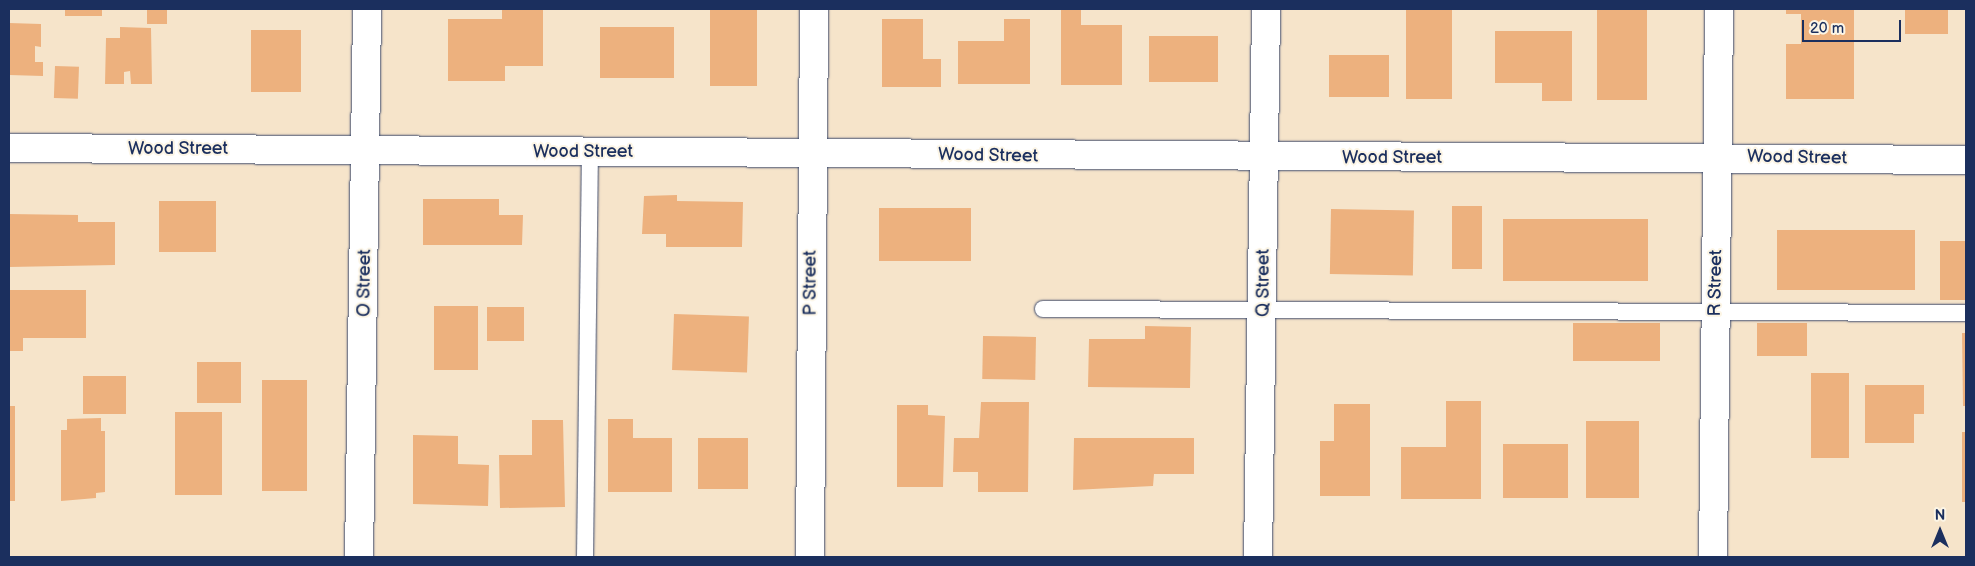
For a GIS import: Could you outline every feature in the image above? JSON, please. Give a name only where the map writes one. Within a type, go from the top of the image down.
[{"type":"street","name":"O Street","points":[[359,557],[366,150],[366,9]]},
{"type":"street","name":"P Street","points":[[810,557],[814,9]]},
{"type":"street","name":"Q Street","points":[[1258,557],[1264,307],[1266,9]]},
{"type":"street","name":"R Street","points":[[1713,557],[1719,156],[1719,9]]},
{"type":"street","name":"Wood Street","points":[[9,148],[1264,159],[1719,156],[1966,160]]},
{"type":"lane","points":[[585,557],[590,152]]},
{"type":"lane","points":[[1043,309],[1264,307],[1966,312]]},
{"type":"building","points":[[65,9],[102,9],[102,16],[65,16]]},
{"type":"building","points":[[147,9],[167,9],[167,24],[147,24]]},
{"type":"building","points":[[502,9],[543,9],[543,66],[505,66],[505,81],[448,81],[448,19],[502,19]]},
{"type":"building","points":[[710,9],[757,9],[757,86],[710,86]]},
{"type":"building","points":[[1061,9],[1081,9],[1081,25],[1122,25],[1122,85],[1061,85]]},
{"type":"building","points":[[1406,9],[1452,9],[1452,99],[1406,99]]},
{"type":"building","points":[[1597,9],[1647,9],[1647,100],[1597,100]]},
{"type":"building","points":[[1786,9],[1854,9],[1854,99],[1786,99],[1786,44],[1801,44],[1801,14],[1786,14]]},
{"type":"building","points":[[1905,9],[1948,9],[1948,34],[1905,34]]},
{"type":"building","points":[[882,19],[923,19],[923,59],[941,59],[941,87],[882,87]]},
{"type":"building","points":[[1004,19],[1030,19],[1030,84],[958,84],[958,41],[1004,41]]},
{"type":"building","points":[[9,23],[41,24],[41,47],[35,46],[35,62],[43,62],[43,76],[9,75]]},
{"type":"building","points":[[120,27],[151,28],[152,84],[131,84],[130,71],[124,72],[124,84],[105,84],[106,38],[120,38]]},
{"type":"building","points":[[600,27],[674,27],[674,78],[600,78]]},
{"type":"building","points":[[251,30],[301,30],[301,92],[251,92]]},
{"type":"building","points":[[1495,31],[1572,31],[1572,101],[1542,101],[1542,83],[1495,83]]},
{"type":"building","points":[[1149,36],[1218,36],[1218,82],[1149,82]]},
{"type":"building","points":[[1329,55],[1389,55],[1389,97],[1329,97]]},
{"type":"building","points":[[55,66],[79,67],[78,99],[54,98]]},
{"type":"building","points":[[677,195],[677,201],[743,202],[742,247],[666,247],[666,234],[642,234],[644,196]]},
{"type":"building","points":[[423,199],[499,199],[499,215],[523,215],[522,245],[423,245]]},
{"type":"building","points":[[159,201],[216,201],[216,252],[159,252]]},
{"type":"building","points":[[1452,206],[1482,206],[1482,269],[1452,269]]},
{"type":"building","points":[[879,208],[971,208],[971,261],[879,261]]},
{"type":"building","points":[[1331,209],[1414,210],[1413,275],[1330,274]]},
{"type":"building","points":[[9,214],[78,215],[78,222],[115,222],[115,265],[9,267]]},
{"type":"building","points":[[1503,219],[1648,219],[1648,281],[1503,281]]},
{"type":"building","points":[[1777,230],[1915,230],[1915,290],[1777,290]]},
{"type":"building","points":[[1940,241],[1966,241],[1966,300],[1940,300]]},
{"type":"building","points":[[9,290],[86,290],[86,338],[23,338],[23,351],[9,351]]},
{"type":"building","points":[[434,306],[478,306],[478,370],[434,370]]},
{"type":"building","points":[[487,307],[524,307],[524,341],[487,341]]},
{"type":"building","points":[[674,314],[749,317],[747,373],[672,370]]},
{"type":"building","points":[[1573,323],[1660,323],[1660,361],[1573,361]]},
{"type":"building","points":[[1757,323],[1807,323],[1807,356],[1757,356]]},
{"type":"building","points":[[1145,326],[1191,327],[1190,388],[1088,387],[1089,339],[1145,339]]},
{"type":"building","points":[[1962,333],[1966,333],[1966,406],[1963,406]]},
{"type":"building","points":[[983,336],[1036,337],[1035,380],[982,379]]},
{"type":"building","points":[[197,362],[241,362],[241,403],[197,403]]},
{"type":"building","points":[[1811,373],[1849,373],[1849,458],[1811,458]]},
{"type":"building","points":[[83,376],[126,376],[126,414],[83,414]]},
{"type":"building","points":[[262,380],[307,380],[307,491],[262,491]]},
{"type":"building","points":[[1865,385],[1924,385],[1924,414],[1914,414],[1914,443],[1865,443]]},
{"type":"building","points":[[1446,401],[1481,401],[1481,499],[1401,499],[1401,447],[1446,447]]},
{"type":"building","points":[[981,402],[1029,402],[1028,492],[978,492],[978,472],[953,472],[954,438],[979,438]]},
{"type":"building","points":[[1334,404],[1370,404],[1370,496],[1320,496],[1320,441],[1334,441]]},
{"type":"building","points":[[897,405],[928,405],[928,415],[945,416],[943,487],[897,487]]},
{"type":"building","points":[[9,406],[15,406],[15,501],[9,501]]},
{"type":"building","points":[[175,412],[222,412],[222,495],[175,495]]},
{"type":"building","points":[[101,418],[101,431],[105,431],[105,492],[96,493],[96,498],[61,501],[61,430],[67,430],[67,419]]},
{"type":"building","points":[[608,419],[633,419],[633,438],[672,438],[672,492],[608,492]]},
{"type":"building","points":[[532,420],[563,420],[565,507],[500,508],[499,455],[532,455]]},
{"type":"building","points":[[1586,421],[1639,421],[1639,498],[1586,498]]},
{"type":"building","points":[[1962,432],[1966,432],[1966,502],[1962,502]]},
{"type":"building","points":[[413,435],[458,436],[458,464],[489,465],[488,506],[413,504]]},
{"type":"building","points":[[698,438],[748,438],[748,489],[698,489]]},
{"type":"building","points":[[1074,438],[1194,438],[1194,474],[1154,474],[1153,486],[1073,490]]},
{"type":"building","points":[[1503,444],[1568,444],[1568,498],[1503,498]]}]
